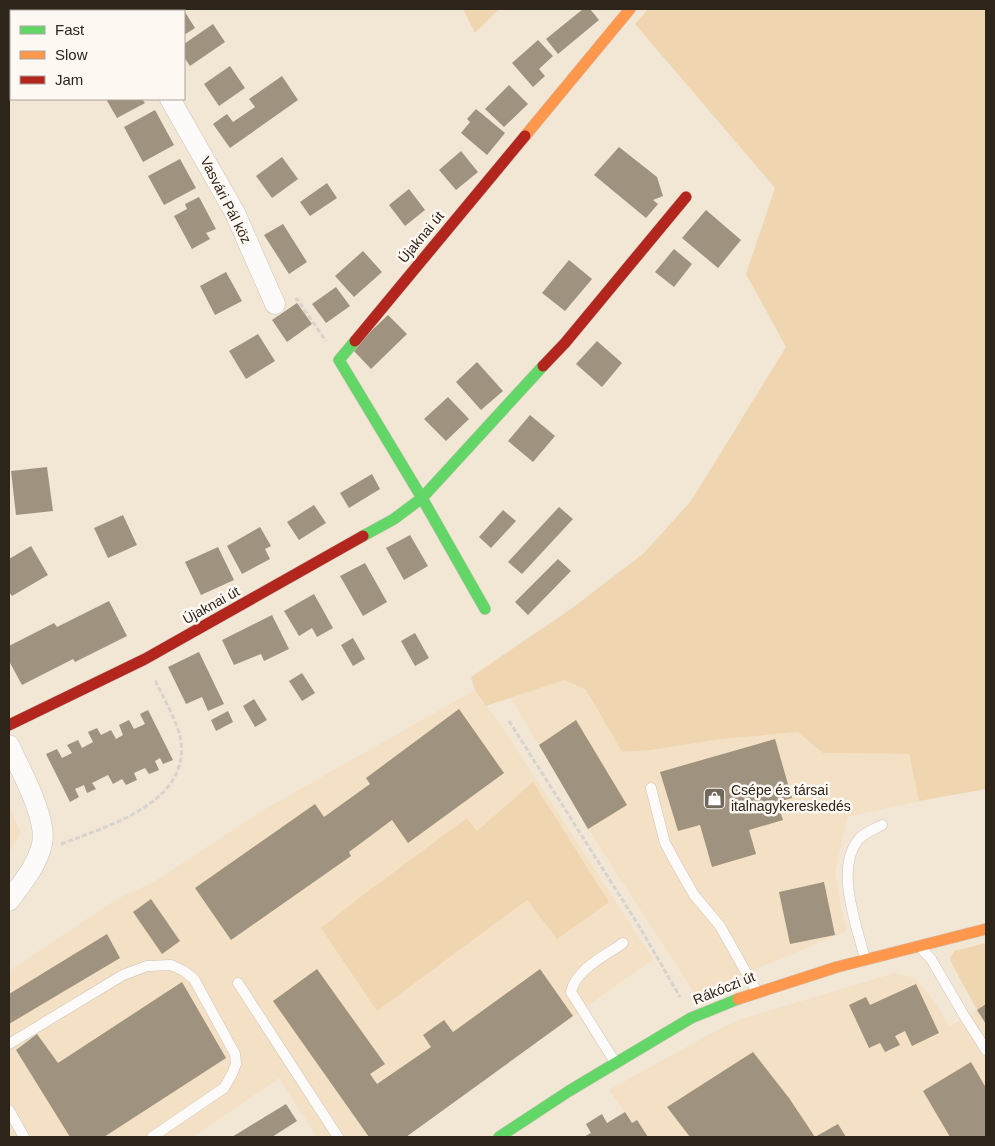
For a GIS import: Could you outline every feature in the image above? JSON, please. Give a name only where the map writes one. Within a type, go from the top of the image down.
[{"type":"street","name":"Újaknai út","points":[[339,360],[630,9]]},
{"type":"street","name":"Vasvári Pál köz","points":[[171,100],[235,213],[275,304]]},
{"type":"street","name":"Újaknai út","points":[[9,724],[145,659],[394,519],[422,498],[565,343],[686,197]]},
{"type":"street","points":[[339,360],[422,498],[485,609]]},
{"type":"street","points":[[9,745],[36,804],[42,824],[43,843],[34,866],[9,900]]},
{"type":"street","name":"Rákóczi út","points":[[499,1137],[615,1063],[691,1018],[757,991],[865,960],[986,929]]},
{"type":"lane","points":[[651,788],[666,843],[677,865],[694,895],[720,926],[757,991]]},
{"type":"lane","points":[[865,960],[851,905],[847,872],[854,847],[859,838],[882,825]]},
{"type":"lane","points":[[615,1063],[570,992],[572,983],[580,974],[623,943]]},
{"type":"lane","points":[[920,947],[931,959],[986,1050]]},
{"type":"lane","points":[[9,1044],[123,975],[147,966],[171,966],[184,971],[194,979],[236,1054],[236,1064],[224,1088],[152,1137]]},
{"type":"lane","points":[[238,983],[338,1137]]},
{"type":"lane","points":[[9,1110],[24,1137]]},
{"type":"lane","points":[[515,1127],[522,1137]]},
{"type":"path","points":[[275,304],[297,299],[339,360]]},
{"type":"path","points":[[38,854],[134,814],[153,802],[166,790],[176,775],[182,756],[180,735],[145,659]]},
{"type":"path","points":[[509,721],[644,934],[691,1018]]},
{"type":"shaded area","points":[[463,9],[499,9],[475,33]]},
{"type":"shaded area","points":[[648,9],[986,9],[986,789],[919,801],[909,754],[823,753],[798,732],[722,739],[650,750],[622,752],[586,690],[564,680],[486,706],[475,690],[471,677],[571,609],[644,553],[691,501],[786,347],[746,274],[775,188],[635,24]]},
{"type":"shaded area","points":[[564,680],[586,691],[622,752],[650,750],[722,739],[798,732],[823,753],[909,754],[919,801],[847,817],[835,873],[847,931],[695,994],[588,829],[511,698]]},
{"type":"shaded area","points":[[475,690],[502,727],[653,959],[406,1137],[317,1137],[279,1078],[193,1137],[9,1137],[9,971],[117,899],[154,882],[260,812]]},
{"type":"shaded area","points":[[533,782],[609,902],[557,939],[527,900],[377,1011],[321,928],[467,818],[477,831]]},
{"type":"shaded area","points":[[9,805],[21,833],[9,853]]},
{"type":"shaded area","points":[[986,943],[986,1004],[977,1010],[950,958],[954,951]]},
{"type":"shaded area","points":[[895,973],[915,978],[934,1001],[950,1027],[986,1004],[986,1137],[584,1137],[591,1133],[602,1114],[607,1123],[625,1112],[609,1090],[712,1033],[738,1020]]},
{"type":"building","points":[[77,9],[92,10],[74,10]]},
{"type":"building","points":[[183,9],[184,10],[162,10]]},
{"type":"building","points":[[583,9],[590,9],[599,20],[558,54],[546,39]]},
{"type":"building","points":[[185,12],[195,28],[185,34]]},
{"type":"building","points":[[213,24],[225,42],[190,66],[185,58],[185,43]]},
{"type":"building","points":[[538,40],[553,56],[539,69],[545,76],[533,87],[512,63]]},
{"type":"building","points":[[230,66],[245,88],[219,106],[204,84]]},
{"type":"building","points":[[282,76],[298,100],[230,148],[213,124],[227,114],[233,122],[255,107],[249,99]]},
{"type":"building","points":[[509,85],[528,104],[504,127],[485,109]]},
{"type":"building","points":[[107,100],[143,100],[145,103],[117,118]]},
{"type":"building","points":[[476,109],[505,133],[487,155],[461,133],[470,122],[467,119]]},
{"type":"building","points":[[155,110],[174,145],[143,162],[124,127]]},
{"type":"building","points":[[619,147],[657,177],[663,196],[653,200],[658,204],[646,218],[594,175]]},
{"type":"building","points":[[461,151],[478,172],[456,190],[439,170]]},
{"type":"building","points":[[282,157],[298,179],[272,198],[256,176]]},
{"type":"building","points":[[180,159],[196,188],[164,205],[148,176]]},
{"type":"building","points":[[327,183],[337,198],[310,216],[300,202]]},
{"type":"building","points":[[409,189],[425,210],[405,226],[389,205]]},
{"type":"building","points":[[199,197],[216,229],[206,233],[210,239],[192,249],[174,216],[187,209],[185,204]]},
{"type":"building","points":[[706,210],[741,240],[718,268],[682,238]]},
{"type":"building","points":[[283,224],[307,262],[289,274],[264,235]]},
{"type":"building","points":[[674,249],[692,264],[674,287],[655,272]]},
{"type":"building","points":[[363,251],[382,272],[354,297],[335,276]]},
{"type":"building","points":[[569,260],[592,279],[565,311],[542,293]]},
{"type":"building","points":[[226,272],[242,301],[215,315],[200,286]]},
{"type":"building","points":[[336,287],[350,306],[326,323],[312,304]]},
{"type":"building","points":[[297,303],[312,324],[287,342],[272,320]]},
{"type":"building","points":[[388,315],[407,334],[371,369],[352,349]]},
{"type":"building","points":[[258,334],[275,361],[246,379],[229,351]]},
{"type":"building","points":[[597,341],[622,363],[602,387],[576,364]]},
{"type":"building","points":[[477,362],[503,391],[481,410],[456,382]]},
{"type":"building","points":[[448,397],[469,419],[446,441],[424,419]]},
{"type":"building","points":[[530,415],[555,436],[533,462],[508,441]]},
{"type":"building","points":[[47,467],[53,511],[16,515],[11,471]]},
{"type":"building","points":[[372,474],[380,489],[349,508],[340,493]]},
{"type":"building","points":[[314,505],[326,523],[299,540],[287,522]]},
{"type":"building","points":[[559,507],[573,519],[522,574],[508,562]]},
{"type":"building","points":[[503,510],[516,521],[491,548],[479,537]]},
{"type":"building","points":[[123,515],[137,545],[108,558],[94,528]]},
{"type":"building","points":[[260,527],[271,546],[265,549],[270,559],[242,574],[227,546]]},
{"type":"building","points":[[410,535],[428,566],[404,580],[386,548]]},
{"type":"building","points":[[31,546],[48,575],[12,596],[9,592],[9,559]]},
{"type":"building","points":[[218,547],[234,580],[201,595],[185,562]]},
{"type":"building","points":[[558,559],[571,571],[528,615],[515,602]]},
{"type":"building","points":[[365,563],[387,602],[363,616],[340,576]]},
{"type":"building","points":[[314,594],[333,628],[317,637],[312,628],[299,636],[284,611]]},
{"type":"building","points":[[109,601],[127,636],[75,662],[73,659],[22,685],[9,661],[9,646],[54,623],[57,627]]},
{"type":"building","points":[[272,615],[289,649],[264,661],[261,654],[234,665],[222,640]]},
{"type":"building","points":[[415,633],[429,658],[415,666],[401,641]]},
{"type":"building","points":[[353,638],[365,659],[353,666],[341,645]]},
{"type":"building","points":[[199,652],[224,704],[208,711],[202,697],[186,704],[168,667]]},
{"type":"building","points":[[302,673],[315,693],[302,701],[289,681]]},
{"type":"building","points":[[254,699],[267,720],[255,727],[243,706]]},
{"type":"building","points":[[459,709],[504,773],[408,843],[392,820],[349,852],[351,856],[231,940],[195,888],[315,804],[324,817],[370,784],[366,778]]},
{"type":"building","points":[[148,710],[173,760],[163,764],[160,758],[155,761],[159,770],[149,774],[145,768],[134,773],[137,780],[126,785],[122,779],[113,784],[108,775],[92,783],[96,789],[87,793],[84,785],[75,789],[79,797],[70,802],[46,754],[57,749],[62,758],[72,753],[67,745],[78,740],[82,748],[93,742],[88,732],[97,728],[101,735],[111,730],[116,739],[123,735],[119,725],[129,720],[134,729],[145,724],[140,714]]},
{"type":"building","points":[[228,711],[233,722],[216,731],[211,720]]},
{"type":"building","points":[[576,720],[627,805],[588,829],[539,745]]},
{"type":"building","points":[[775,739],[792,798],[777,802],[783,820],[749,830],[756,854],[712,867],[700,825],[678,831],[660,772]]},
{"type":"building","points":[[824,882],[835,935],[790,944],[779,892]]},
{"type":"building","points":[[151,899],[180,941],[162,954],[133,912]]},
{"type":"building","points":[[107,934],[120,958],[9,1024],[9,994]]},
{"type":"building","points":[[317,969],[385,1064],[370,1074],[377,1084],[431,1047],[423,1035],[444,1020],[453,1032],[540,969],[573,1016],[406,1137],[369,1137],[273,1001]]},
{"type":"building","points":[[182,982],[226,1058],[104,1137],[70,1137],[16,1050],[37,1034],[58,1063]]},
{"type":"building","points":[[916,984],[939,1033],[912,1046],[905,1031],[895,1036],[900,1045],[885,1052],[880,1043],[869,1048],[849,1005],[866,997],[870,1005]]},
{"type":"building","points":[[986,1004],[986,1024],[977,1010]]},
{"type":"building","points":[[753,1052],[789,1098],[815,1137],[690,1137],[667,1107]]},
{"type":"building","points":[[971,1062],[986,1088],[986,1137],[950,1137],[923,1091]]},
{"type":"building","points":[[286,1104],[297,1121],[272,1137],[232,1137]]},
{"type":"building","points":[[625,1112],[632,1123],[637,1120],[648,1137],[584,1137],[591,1133],[586,1124],[602,1114],[607,1123]]},
{"type":"building","points":[[838,1124],[846,1137],[815,1137]]},
{"type":"traffic: fast","points":[[355,341],[339,360],[422,498],[485,609]]},
{"type":"traffic: fast","points":[[363,536],[394,519],[422,498],[543,366]]},
{"type":"traffic: fast","points":[[499,1137],[569,1091],[691,1018],[738,999]]},
{"type":"traffic: slow","points":[[525,136],[630,9]]},
{"type":"traffic: slow","points":[[738,999],[837,967],[986,929]]},
{"type":"traffic: jam","points":[[355,341],[525,136]]},
{"type":"traffic: jam","points":[[543,366],[565,343],[686,197]]},
{"type":"traffic: jam","points":[[9,725],[145,659],[363,536]]},
{"type":"place","name":"Csépe és társai italnagykereskedés","points":[[715,798]]}]
